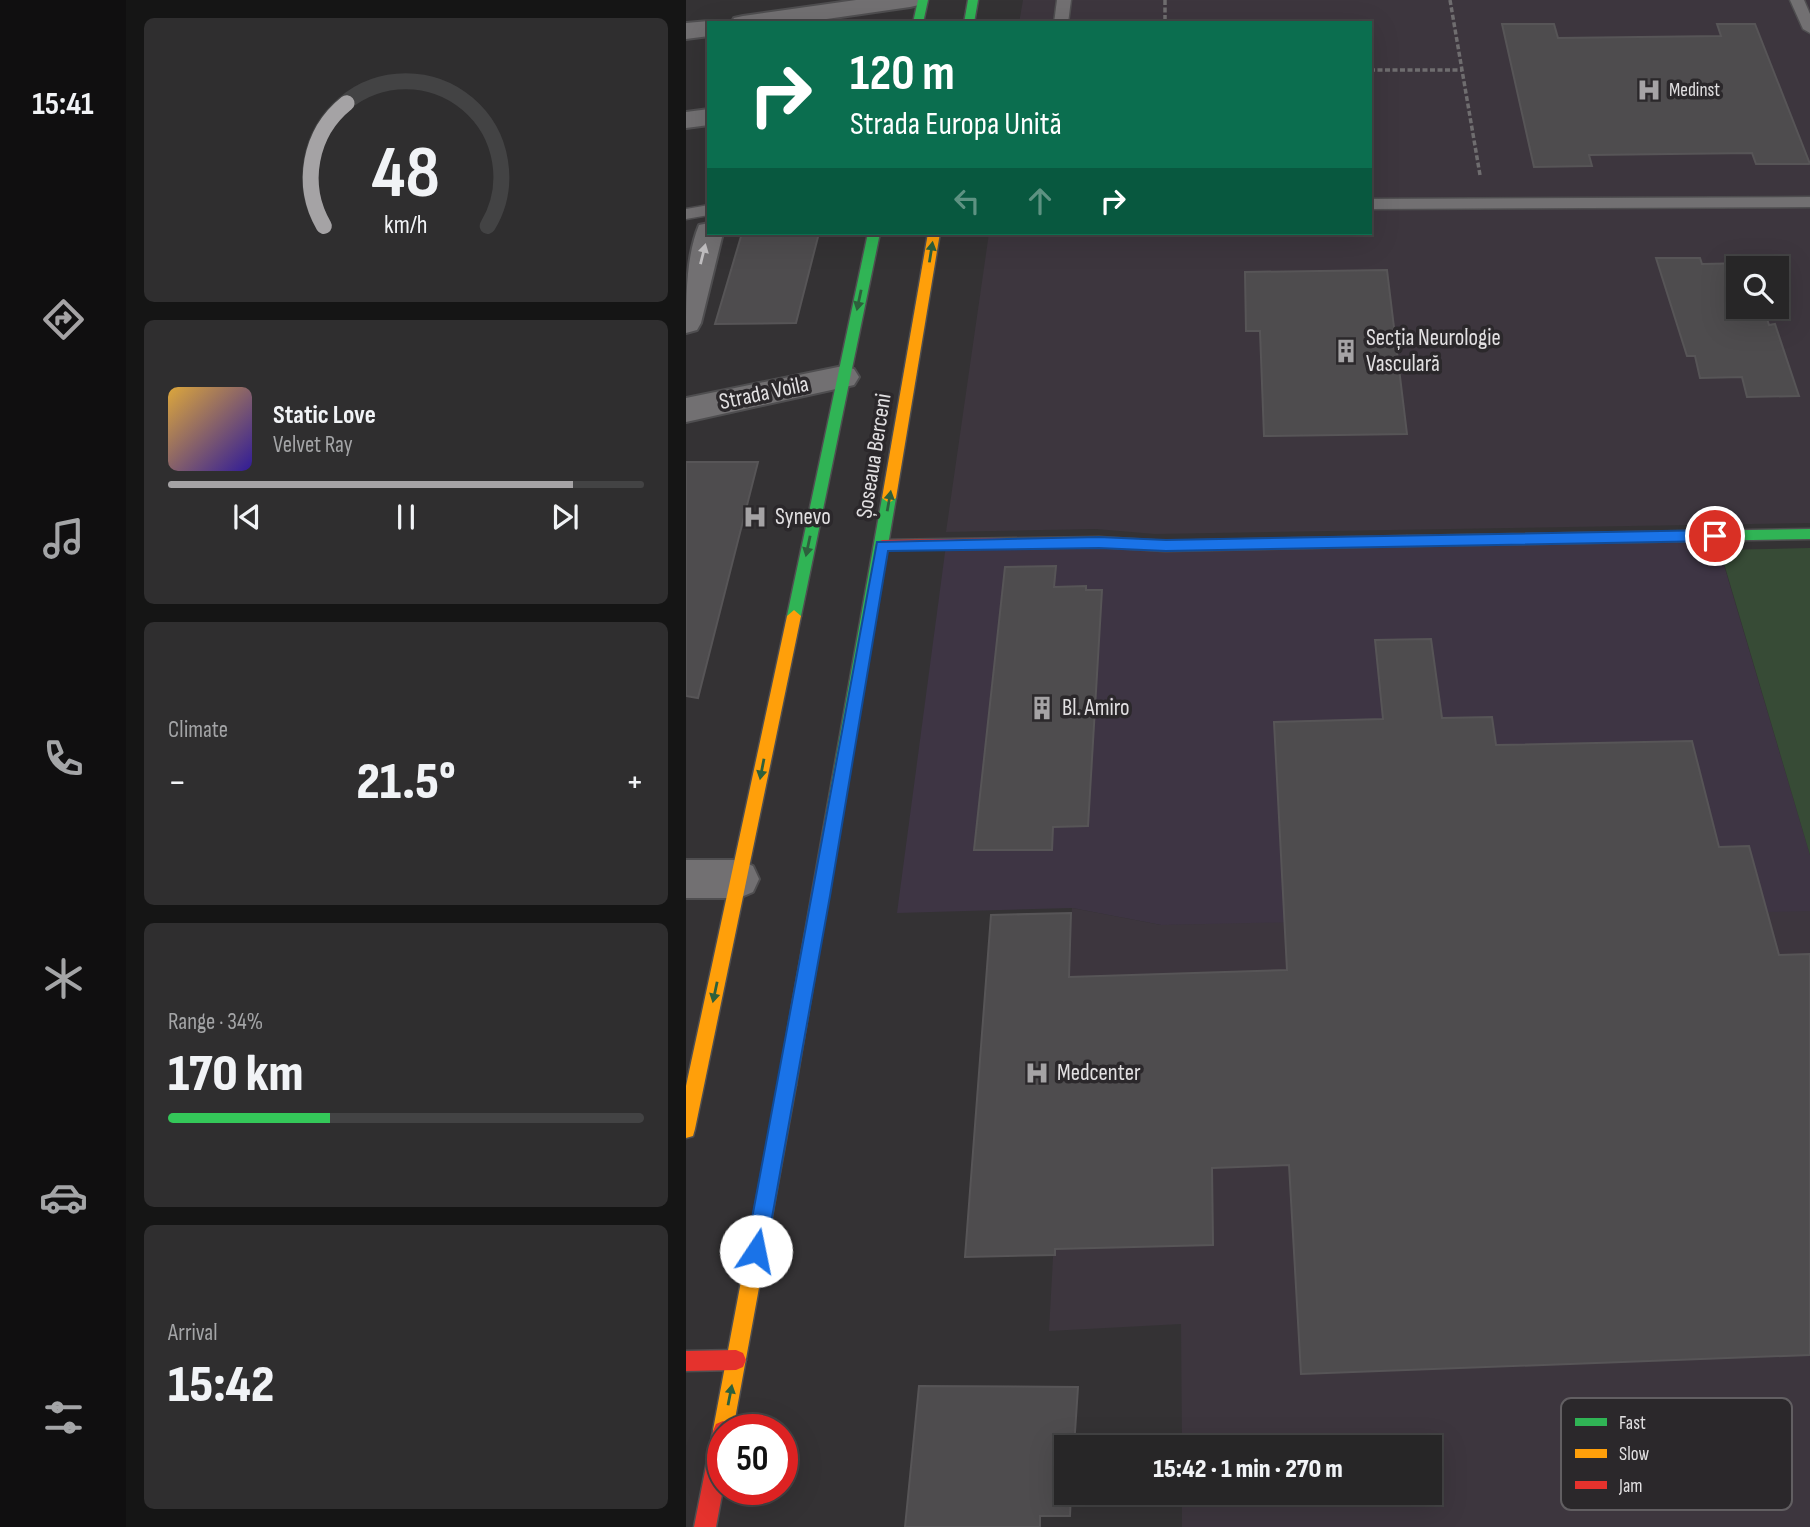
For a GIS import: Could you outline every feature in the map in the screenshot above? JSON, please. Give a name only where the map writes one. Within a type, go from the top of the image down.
[{"type":"main road","points":[[918,21],[923,0]]},
{"type":"main road","points":[[969,21],[973,0]]},
{"type":"main road","name":"Șoseaua Berceni","points":[[686,1129],[874,235]]},
{"type":"main road","name":"Șoseaua Berceni","points":[[726,1414],[822,896],[934,235]]},
{"type":"main road","points":[[882,545],[1099,542],[1166,546],[1810,534]]},
{"type":"main road","points":[[686,1361],[736,1360]]},
{"type":"main road","name":"Șoseaua Berceni","points":[[705,1527],[709,1505]]},
{"type":"street","points":[[766,21],[910,0]]},
{"type":"street","points":[[686,31],[707,28]]},
{"type":"street","points":[[686,120],[707,117]]},
{"type":"street","points":[[688,308],[708,235]]},
{"type":"street","name":"Strada Voila","points":[[686,410],[843,377]]},
{"type":"street","points":[[686,879],[739,879]]},
{"type":"lane","points":[[1061,21],[1064,0]]},
{"type":"lane","points":[[1797,0],[1810,29]]},
{"type":"lane","points":[[1372,204],[1810,202]]},
{"type":"lane","points":[[686,214],[707,210]]},
{"type":"path","points":[[1165,0],[1165,21]]},
{"type":"path","points":[[1450,0],[1485,204]]},
{"type":"path","points":[[1372,70],[1462,69]]},
{"type":"shaded area","points":[[1023,0],[1810,0],[1810,523],[1155,534],[1096,529],[946,532],[989,235],[1372,235],[1372,21],[1019,21]]},
{"type":"shaded area","points":[[1715,535],[1810,855],[1810,922],[1161,925],[1072,908],[897,913],[946,545]]},
{"type":"shaded area","points":[[1072,908],[1161,925],[1810,911],[1810,1527],[1182,1527],[1182,1505],[1442,1505],[1442,1435],[1182,1435],[1181,1324],[1049,1331]]},
{"type":"green space","points":[[1810,548],[1810,855],[1720,550]]},
{"type":"building","name":"Medinst","points":[[1502,24],[1554,24],[1558,38],[1721,36],[1717,24],[1755,24],[1810,164],[1756,164],[1752,153],[1589,155],[1592,166],[1534,167]]},
{"type":"building","points":[[741,235],[818,235],[796,323],[715,324]]},
{"type":"building","points":[[1656,258],[1700,258],[1702,264],[1726,263],[1726,319],[1767,319],[1769,325],[1775,324],[1799,396],[1747,397],[1742,377],[1700,378],[1695,356],[1687,356]]},
{"type":"building","name":"Secția Neurologie Vasculară","points":[[1387,270],[1407,434],[1264,436],[1260,331],[1246,331],[1245,272]]},
{"type":"building","points":[[686,462],[758,462],[698,698],[686,696]]},
{"type":"building","name":"Bl. Amiro","points":[[1056,566],[1054,587],[1086,586],[1086,590],[1102,590],[1088,826],[1053,827],[1052,850],[974,850],[1005,567]]},
{"type":"building","points":[[1431,639],[1442,718],[1492,717],[1496,745],[1692,741],[1719,847],[1749,846],[1779,955],[1810,954],[1810,1355],[1301,1374],[1289,1165],[1212,1168],[1213,1245],[1055,1249],[1055,1255],[965,1257],[991,915],[1071,913],[1069,977],[1287,970],[1274,722],[1383,719],[1375,640]]},
{"type":"building","points":[[919,1386],[1078,1387],[1075,1435],[1054,1435],[1054,1505],[1070,1505],[1070,1516],[1040,1516],[1040,1527],[905,1527]]},
{"type":"traffic: fast","points":[[918,21],[923,0]]},
{"type":"traffic: fast","points":[[969,21],[973,0]]},
{"type":"traffic: fast","points":[[794,616],[874,235]]},
{"type":"traffic: fast","points":[[787,1085],[889,498]]},
{"type":"traffic: fast","points":[[1407,541],[1810,534]]},
{"type":"traffic: slow","points":[[889,498],[934,235]]},
{"type":"traffic: slow","points":[[686,1129],[794,616]]},
{"type":"traffic: slow","points":[[726,1414],[787,1085]]},
{"type":"traffic: jam","points":[[882,545],[1099,542],[1165,546],[1407,541]]},
{"type":"traffic: jam","points":[[686,1361],[736,1360]]},
{"type":"traffic: jam","points":[[705,1527],[709,1505]]},
{"type":"place","name":"Medinst","points":[[1649,90]]},
{"type":"place","name":"Secția Neurologie Vasculară","points":[[1346,351]]},
{"type":"place","name":"Synevo","points":[[755,517]]},
{"type":"place","name":"Bl. Amiro","points":[[1042,708]]},
{"type":"place","name":"Medcenter","points":[[1037,1073]]},
{"type":"route","points":[[756,1251],[822,896],[882,545],[1099,542],[1166,546],[1715,536]]}]
